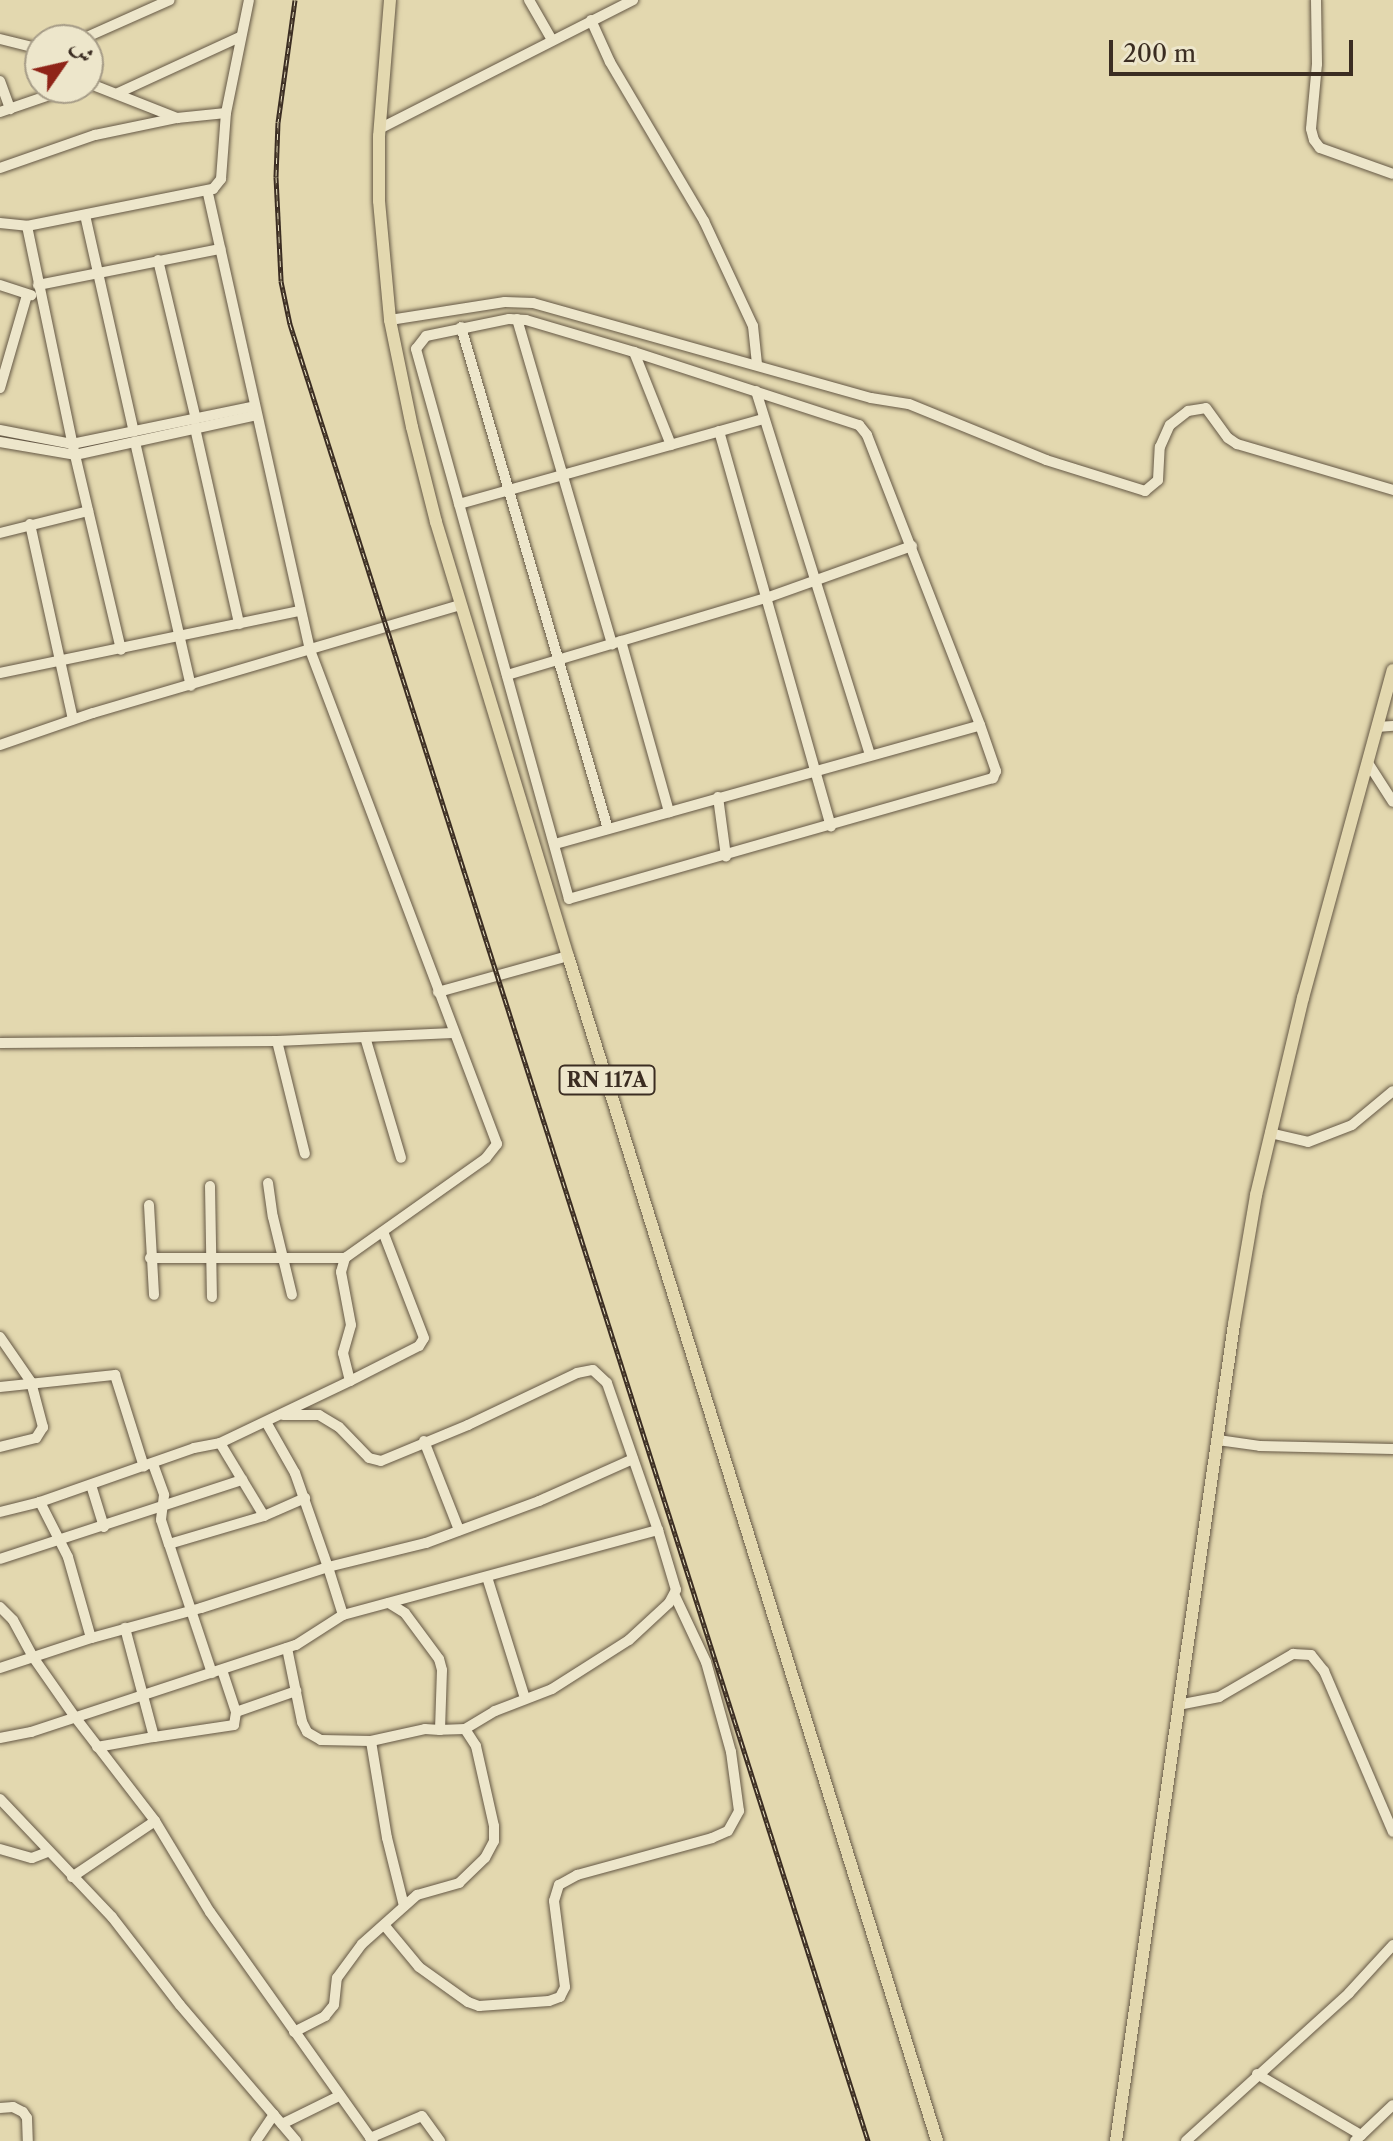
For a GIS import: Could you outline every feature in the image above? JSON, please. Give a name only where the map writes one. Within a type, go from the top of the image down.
[{"type":"main road","name":"RN 117A","points":[[390,0],[379,129],[379,201],[390,320],[415,441],[461,605],[568,956],[937,2141]]},
{"type":"main road","points":[[1116,2141],[1236,1310],[1270,1133],[1393,670]]},
{"type":"street","points":[[104,29],[170,0]]},
{"type":"street","points":[[0,223],[27,226],[207,191],[221,179],[226,113],[249,0]]},
{"type":"street","points":[[529,0],[552,40]]},
{"type":"street","points":[[379,129],[633,0]]},
{"type":"street","points":[[1316,0],[1317,64],[1311,129],[1314,140],[1320,148],[1393,174]]},
{"type":"street","points":[[591,20],[610,62],[672,162],[710,234],[755,331],[757,364]]},
{"type":"street","points":[[118,93],[240,37]]},
{"type":"street","points":[[0,39],[24,45]]},
{"type":"street","points":[[0,81],[5,110],[24,104]]},
{"type":"street","points":[[104,88],[177,118]]},
{"type":"street","points":[[0,168],[95,135],[177,118],[226,113]]},
{"type":"street","points":[[150,1258],[345,1258],[495,1150],[496,1136],[453,1033],[310,650],[207,191]]},
{"type":"street","points":[[85,215],[191,686]]},
{"type":"street","points":[[27,226],[74,450],[121,650]]},
{"type":"street","points":[[0,285],[27,295],[98,272],[220,249]]},
{"type":"street","points":[[158,260],[239,624]]},
{"type":"street","points":[[0,388],[27,295]]},
{"type":"street","points":[[390,320],[505,302],[533,303],[871,398],[918,407],[1046,460],[1140,491],[1148,490],[1158,480],[1160,447],[1170,425],[1188,411],[1201,407],[1211,410],[1228,438],[1237,444],[1393,490]]},
{"type":"street","points":[[517,319],[669,812]]},
{"type":"street","points":[[553,904],[993,778],[996,771],[912,546],[867,435],[859,425],[634,352],[517,319],[461,327],[426,336],[416,349],[569,899]]},
{"type":"street","points":[[461,327],[608,829]]},
{"type":"street","points":[[634,352],[671,445]]},
{"type":"street","points":[[756,391],[870,755]]},
{"type":"street","points":[[0,442],[74,450],[256,411]]},
{"type":"street","points":[[459,504],[763,419]]},
{"type":"street","points":[[0,430],[74,450]]},
{"type":"street","points":[[719,431],[831,826]]},
{"type":"street","points":[[0,533],[88,511]]},
{"type":"street","points":[[30,524],[73,719]]},
{"type":"street","points":[[507,675],[766,598],[912,546]]},
{"type":"street","points":[[0,745],[73,719],[461,605]]},
{"type":"street","points":[[0,673],[300,611]]},
{"type":"street","points":[[555,844],[980,725]]},
{"type":"street","points":[[1377,727],[1393,726]]},
{"type":"street","points":[[1368,763],[1393,802]]},
{"type":"street","points":[[718,797],[726,856]]},
{"type":"street","points":[[438,992],[568,956]]},
{"type":"street","points":[[0,1043],[277,1041],[453,1033]]},
{"type":"street","points":[[365,1037],[401,1158]]},
{"type":"street","points":[[277,1041],[305,1154]]},
{"type":"street","points":[[1270,1133],[1308,1142],[1352,1125],[1393,1091]]},
{"type":"street","points":[[268,1183],[292,1295]]},
{"type":"street","points":[[210,1186],[212,1297]]},
{"type":"street","points":[[149,1205],[154,1295]]},
{"type":"street","points":[[0,1512],[40,1502],[220,1443],[419,1346],[424,1338],[383,1232]]},
{"type":"street","points":[[345,1258],[341,1272],[351,1325],[343,1353],[350,1381]]},
{"type":"street","points":[[0,1337],[31,1382],[43,1432],[36,1438],[0,1447]]},
{"type":"street","points":[[278,1415],[319,1415],[339,1427],[358,1449],[375,1461],[468,1425],[587,1369],[598,1372],[607,1383],[658,1530],[675,1596],[706,1662],[731,1752],[739,1811],[728,1831],[577,1875],[559,1885],[554,1901],[565,1987],[560,1997],[549,2001],[479,2006],[468,2002],[419,1967],[385,1926]]},
{"type":"street","points":[[0,1387],[115,1375],[149,1465],[164,1495],[161,1520],[191,1611],[236,1712],[237,1721],[228,1727],[97,1747]]},
{"type":"street","points":[[266,1422],[305,1498],[343,1615]]},
{"type":"street","points":[[1218,1440],[1260,1446],[1393,1449]]},
{"type":"street","points":[[424,1441],[459,1530]]},
{"type":"street","points":[[220,1443],[264,1516]]},
{"type":"street","points":[[0,1668],[328,1567],[426,1543],[539,1501],[633,1459]]},
{"type":"street","points":[[0,1559],[163,1509],[242,1480]]},
{"type":"street","points":[[91,1485],[104,1527]]},
{"type":"street","points":[[169,1544],[264,1516],[305,1498]]},
{"type":"street","points":[[40,1502],[59,1539],[91,1638]]},
{"type":"street","points":[[0,1738],[75,1717],[287,1648],[310,1639],[343,1615],[658,1530]]},
{"type":"street","points":[[487,1577],[525,1698]]},
{"type":"street","points":[[287,1648],[302,1722],[314,1737],[371,1741],[425,1729],[465,1729],[525,1698],[552,1689],[629,1640],[675,1596]]},
{"type":"street","points":[[389,1603],[405,1613],[439,1659],[442,1670],[438,1716],[440,1730]]},
{"type":"street","points":[[0,1607],[13,1620],[33,1657],[75,1717],[155,1821],[210,1912],[372,2139],[419,2116],[426,2119],[440,2141]]},
{"type":"street","points":[[125,1628],[154,1737]]},
{"type":"street","points":[[1178,1705],[1219,1697],[1293,1654],[1311,1655],[1324,1671],[1393,1832]]},
{"type":"street","points":[[236,1712],[296,1691]]},
{"type":"street","points":[[294,2032],[325,2016],[334,2005],[335,1984],[362,1944],[417,1895],[459,1883],[485,1858],[494,1841],[494,1826],[478,1753],[465,1729]]},
{"type":"street","points":[[371,1741],[387,1838],[404,1906]]},
{"type":"street","points":[[0,1799],[112,1917],[180,2005],[296,2141]]},
{"type":"street","points":[[72,1877],[155,1821]]},
{"type":"street","points":[[0,1849],[32,1858],[48,1852]]},
{"type":"street","points":[[1186,2141],[1349,1993],[1393,1945]]},
{"type":"street","points":[[1257,2074],[1358,2138],[1391,2109]]},
{"type":"street","points":[[282,2124],[339,2096]]},
{"type":"street","points":[[0,2108],[13,2107],[23,2112],[27,2118],[28,2141]]},
{"type":"street","points":[[256,2141],[274,2114]]},
{"type":"railway","points":[[295,0],[278,122],[276,177],[281,281],[290,324],[868,2141]]}]
